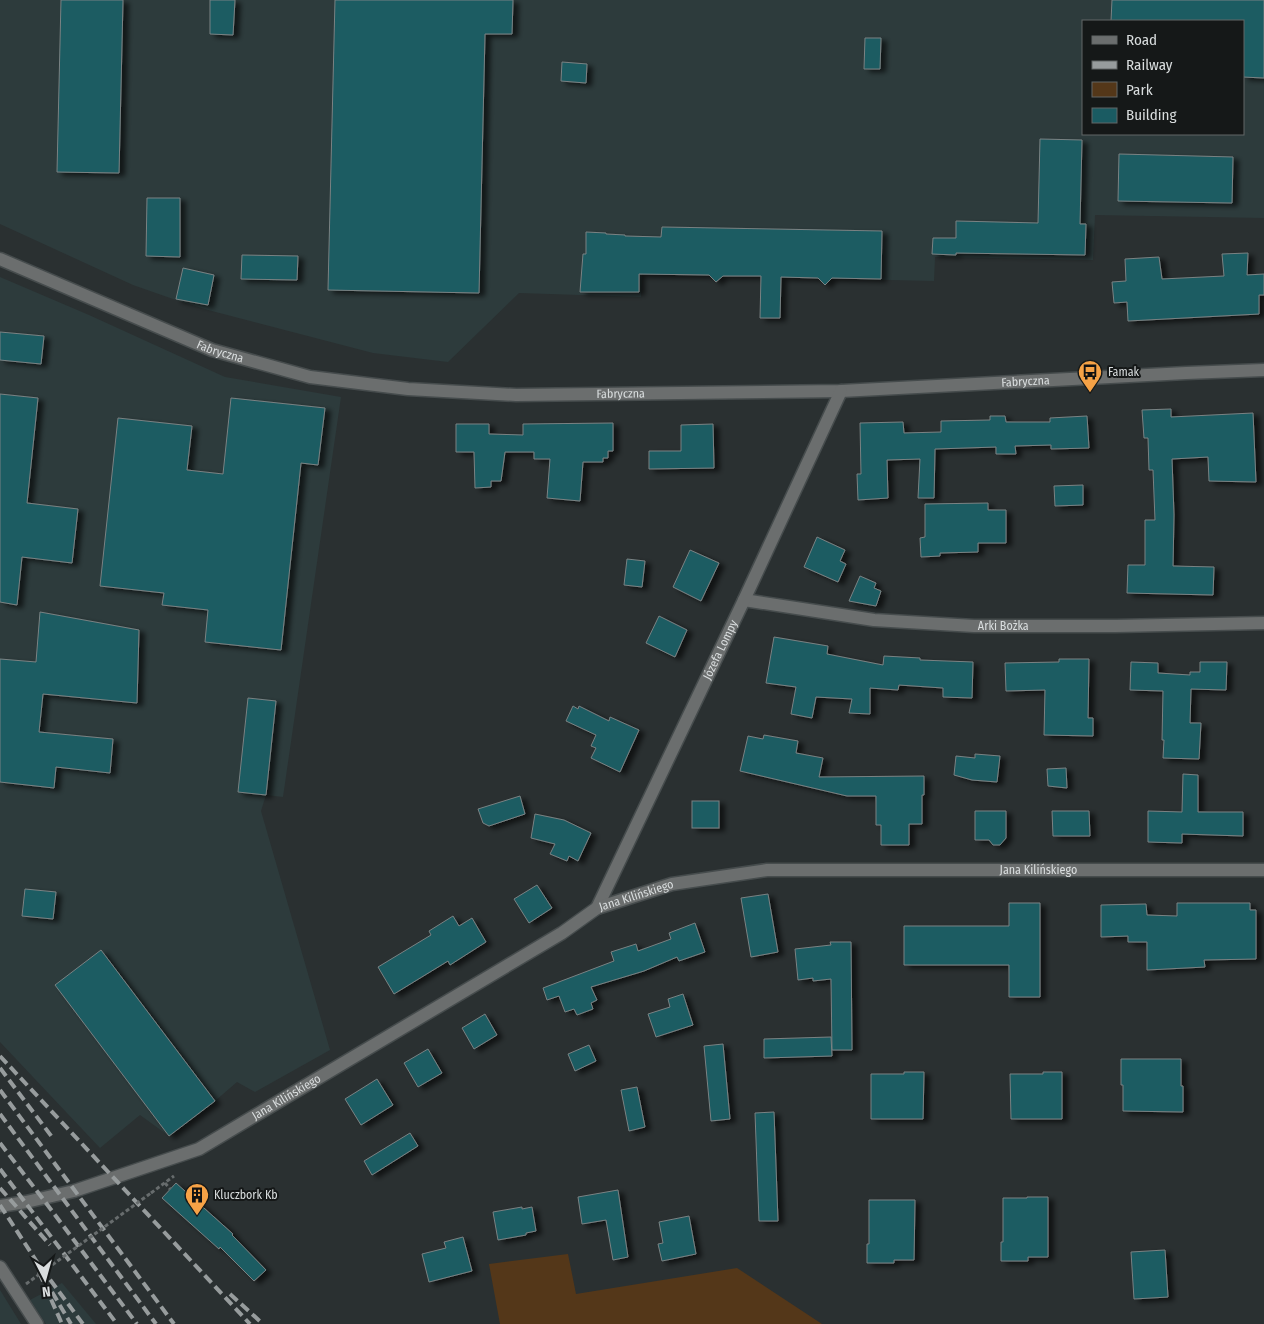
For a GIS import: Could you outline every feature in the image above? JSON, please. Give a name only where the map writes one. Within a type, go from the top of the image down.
[{"type":"street","name":"Fabryczna","points":[[0,259],[212,350],[310,377],[408,389],[516,395],[840,391],[1264,370]]},
{"type":"street","name":"Józefa Lompy","points":[[597,908],[744,600],[840,391]]},
{"type":"street","name":"Arki Bożka","points":[[744,600],[874,620],[974,626],[1264,623]]},
{"type":"street","name":"Jana Kilińskiego","points":[[0,1206],[60,1195],[81,1189],[198,1149],[562,933],[597,908],[672,884],[767,870],[1264,870]]},
{"type":"street","points":[[0,1267],[37,1324]]},
{"type":"path","points":[[26,1284],[178,1173]]},
{"type":"path","points":[[165,1183],[170,1189]]},
{"type":"shaded area","points":[[0,0],[1264,0],[1264,218],[1095,215],[1093,260],[935,257],[934,281],[642,274],[641,297],[519,293],[448,362],[373,353],[208,310],[133,285],[0,224]]},
{"type":"shaded area","points":[[0,277],[225,377],[341,397],[283,797],[266,795],[261,811],[330,1050],[255,1092],[237,1082],[169,1136],[140,1115],[100,1148],[0,1042]]},
{"type":"shaded area","points":[[62,1283],[96,1324],[46,1324],[30,1300]]},
{"type":"shaded area","points":[[0,1290],[21,1324],[0,1324]]},
{"type":"green space","points":[[568,1254],[576,1294],[737,1268],[822,1324],[500,1324],[489,1264]]},
{"type":"building","points":[[61,0],[123,0],[119,173],[57,172]]},
{"type":"building","points":[[210,0],[235,0],[233,35],[210,34]]},
{"type":"building","points":[[335,0],[513,0],[512,34],[485,34],[479,293],[328,290]]},
{"type":"building","points":[[1112,0],[1264,0],[1264,78],[1244,77],[1244,20],[1111,20]]},
{"type":"building","points":[[865,38],[881,38],[880,69],[864,69]]},
{"type":"building","points":[[562,62],[587,64],[586,83],[561,81]]},
{"type":"building","points":[[1040,139],[1082,140],[1080,224],[1086,224],[1085,255],[932,254],[933,238],[956,238],[956,221],[1038,223]]},
{"type":"building","points":[[1119,154],[1233,157],[1232,203],[1118,201]]},
{"type":"building","points":[[147,198],[180,198],[180,257],[146,256]]},
{"type":"building","points":[[662,227],[882,231],[881,279],[832,278],[825,285],[818,278],[781,277],[780,318],[760,318],[761,276],[723,276],[716,282],[709,275],[639,274],[639,292],[580,292],[583,254],[586,254],[586,232],[661,237]]},
{"type":"building","points":[[1248,253],[1247,275],[1264,274],[1264,295],[1259,295],[1259,314],[1128,321],[1127,302],[1114,303],[1112,282],[1126,281],[1125,259],[1159,257],[1162,279],[1224,276],[1222,254]]},
{"type":"building","points":[[242,255],[298,256],[297,280],[241,279]]},
{"type":"building","points":[[183,268],[214,275],[208,305],[176,299]]},
{"type":"building","points":[[0,332],[44,336],[41,364],[0,360]]},
{"type":"building","points":[[0,394],[38,398],[27,503],[78,509],[72,563],[22,557],[17,605],[0,602]]},
{"type":"building","points":[[231,398],[325,408],[318,465],[301,463],[281,650],[205,642],[208,610],[162,605],[164,593],[100,586],[118,418],[192,426],[187,470],[223,474]]},
{"type":"building","points":[[1171,409],[1171,417],[1253,413],[1256,482],[1209,481],[1208,457],[1172,459],[1173,566],[1214,567],[1213,595],[1127,593],[1128,565],[1145,565],[1145,520],[1155,520],[1153,470],[1149,470],[1148,438],[1144,438],[1142,410]]},
{"type":"building","points":[[990,416],[1005,416],[1006,422],[1050,422],[1050,418],[1087,416],[1089,448],[1051,449],[1051,445],[1015,446],[1016,454],[996,454],[996,447],[935,449],[934,498],[918,498],[920,459],[887,460],[888,498],[858,500],[857,474],[861,474],[860,423],[903,422],[904,433],[941,432],[941,421],[990,420]]},
{"type":"building","points":[[613,423],[613,451],[608,451],[608,458],[603,458],[603,462],[583,462],[580,501],[547,498],[550,459],[534,459],[534,452],[505,452],[501,481],[491,481],[491,487],[475,488],[474,452],[456,452],[456,424],[489,424],[489,434],[523,435],[523,424]]},
{"type":"building","points":[[713,424],[714,468],[649,469],[649,451],[681,451],[681,425]]},
{"type":"building","points":[[1083,485],[1083,505],[1055,506],[1054,486]]},
{"type":"building","points":[[988,503],[988,510],[1006,510],[1006,543],[978,543],[978,552],[940,553],[940,556],[921,557],[920,538],[925,537],[925,504]]},
{"type":"building","points":[[817,537],[845,550],[840,561],[846,564],[838,582],[804,567]]},
{"type":"building","points":[[690,550],[719,563],[701,601],[673,587]]},
{"type":"building","points":[[627,559],[645,561],[642,587],[624,585]]},
{"type":"building","points":[[860,576],[876,583],[874,588],[881,591],[876,606],[849,601]]},
{"type":"building","points":[[40,612],[139,630],[137,703],[43,694],[39,732],[113,739],[110,773],[56,767],[54,788],[0,782],[0,659],[36,662]]},
{"type":"building","points":[[659,616],[687,630],[675,657],[646,643]]},
{"type":"building","points":[[774,637],[828,646],[827,654],[883,665],[884,656],[920,658],[920,660],[973,662],[972,698],[943,697],[943,688],[899,685],[898,690],[870,688],[870,714],[849,713],[852,699],[816,697],[812,718],[791,714],[796,687],[766,683]]},
{"type":"building","points":[[1059,659],[1089,659],[1088,718],[1093,718],[1093,736],[1044,735],[1045,690],[1006,691],[1005,663],[1059,662]]},
{"type":"building","points":[[1131,662],[1158,663],[1158,673],[1190,675],[1190,672],[1200,672],[1200,662],[1227,662],[1226,690],[1191,689],[1190,723],[1201,723],[1199,759],[1163,758],[1163,691],[1130,690]]},
{"type":"building","points":[[248,698],[276,701],[266,795],[238,792]]},
{"type":"building","points":[[573,706],[578,709],[579,706],[609,721],[610,717],[639,730],[620,772],[591,758],[596,748],[591,746],[596,735],[566,721]]},
{"type":"building","points":[[764,735],[798,741],[796,753],[823,758],[819,777],[924,776],[922,824],[909,824],[909,845],[881,845],[881,825],[876,825],[876,796],[847,796],[740,771],[748,736],[763,739]]},
{"type":"building","points":[[975,754],[1000,756],[997,782],[972,780],[954,775],[956,756],[975,758]]},
{"type":"building","points":[[1066,768],[1067,788],[1048,786],[1047,769]]},
{"type":"building","points":[[1183,774],[1198,775],[1198,812],[1243,812],[1243,836],[1182,834],[1182,843],[1148,842],[1148,811],[1182,812]]},
{"type":"building","points":[[520,796],[525,814],[489,826],[483,823],[478,809]]},
{"type":"building","points":[[692,801],[719,801],[719,828],[692,828]]},
{"type":"building","points":[[975,811],[1006,811],[1006,838],[1000,845],[993,845],[989,840],[975,840]]},
{"type":"building","points":[[1052,811],[1089,811],[1090,836],[1053,836]]},
{"type":"building","points":[[535,814],[564,820],[591,833],[578,861],[569,856],[567,861],[550,854],[555,844],[531,838]]},
{"type":"building","points":[[537,885],[552,908],[529,923],[514,899]]},
{"type":"building","points":[[25,889],[56,892],[53,919],[22,916]]},
{"type":"building","points":[[768,894],[778,952],[751,957],[741,898]]},
{"type":"building","points":[[1009,903],[1040,903],[1040,997],[1009,997],[1009,965],[904,965],[904,926],[1009,926]]},
{"type":"building","points":[[1177,903],[1250,903],[1250,910],[1256,910],[1256,959],[1204,960],[1205,967],[1147,970],[1147,942],[1128,942],[1128,936],[1101,937],[1101,905],[1146,904],[1147,915],[1177,916]]},
{"type":"building","points":[[453,916],[459,926],[472,918],[486,942],[450,965],[448,961],[394,994],[378,967],[431,935],[429,931]]},
{"type":"building","points":[[695,923],[705,952],[679,961],[677,957],[644,971],[591,987],[597,1000],[591,1003],[593,1009],[577,1015],[574,1009],[565,1012],[559,996],[547,1000],[543,988],[614,961],[611,952],[636,944],[638,951],[671,939],[669,933]]},
{"type":"building","points":[[830,942],[851,942],[852,1050],[832,1050],[831,979],[813,981],[813,978],[798,980],[795,949],[831,945]]},
{"type":"building","points":[[101,950],[215,1101],[169,1136],[55,985]]},
{"type":"building","points":[[683,994],[693,1025],[656,1037],[648,1014],[670,1007],[668,999]]},
{"type":"building","points":[[485,1014],[497,1035],[474,1049],[462,1028]]},
{"type":"building","points":[[831,1037],[832,1056],[764,1058],[764,1039]]},
{"type":"building","points":[[723,1044],[730,1119],[711,1121],[704,1046]]},
{"type":"building","points":[[589,1045],[596,1061],[575,1071],[568,1054]]},
{"type":"building","points":[[428,1049],[442,1073],[418,1087],[404,1063]]},
{"type":"building","points":[[1121,1059],[1181,1059],[1183,1112],[1123,1111]]},
{"type":"building","points":[[904,1072],[924,1072],[923,1119],[871,1119],[871,1074],[904,1074]]},
{"type":"building","points":[[1043,1072],[1062,1072],[1062,1119],[1011,1119],[1010,1074],[1043,1074]]},
{"type":"building","points":[[377,1079],[393,1105],[361,1125],[345,1099]]},
{"type":"building","points":[[637,1087],[645,1127],[629,1131],[621,1090]]},
{"type":"building","points":[[774,1112],[778,1221],[759,1221],[755,1113]]},
{"type":"building","points":[[410,1133],[418,1146],[372,1175],[364,1161]]},
{"type":"building","name":"Kluczbork Kb","points":[[176,1183],[233,1234],[266,1270],[254,1281],[220,1247],[219,1249],[162,1198]]},
{"type":"building","points":[[618,1190],[628,1257],[613,1260],[606,1220],[582,1224],[578,1197]]},
{"type":"building","points":[[1048,1197],[1048,1257],[1028,1257],[1028,1261],[1001,1261],[1003,1198]]},
{"type":"building","points":[[869,1200],[915,1200],[914,1260],[894,1260],[894,1263],[867,1263]]},
{"type":"building","points":[[522,1207],[522,1209],[532,1207],[536,1231],[526,1233],[526,1235],[498,1240],[493,1212]]},
{"type":"building","points":[[689,1216],[696,1254],[662,1261],[658,1244],[663,1243],[659,1222]]},
{"type":"building","points":[[463,1237],[472,1271],[429,1282],[422,1254],[446,1248],[444,1242]]},
{"type":"building","points":[[1165,1250],[1168,1297],[1134,1299],[1131,1252]]},
{"type":"railway","points":[[0,1056],[250,1324]]},
{"type":"railway","points":[[0,1068],[52,1137]]},
{"type":"railway","points":[[0,1090],[174,1324]]},
{"type":"railway","points":[[0,1114],[156,1324]]},
{"type":"railway","points":[[0,1143],[137,1324]]},
{"type":"railway","points":[[0,1169],[117,1324]]},
{"type":"railway","points":[[0,1188],[50,1245]]},
{"type":"railway","points":[[0,1205],[37,1262],[83,1324]]},
{"type":"railway","points":[[39,1272],[62,1324]]},
{"type":"railway","points":[[52,1292],[71,1324]]},
{"type":"railway","points":[[230,1294],[263,1324]]},
{"type":"place","name":"Famak","points":[[1090,393]]},
{"type":"place","name":"Kluczbork Kb","points":[[197,1216]]}]
